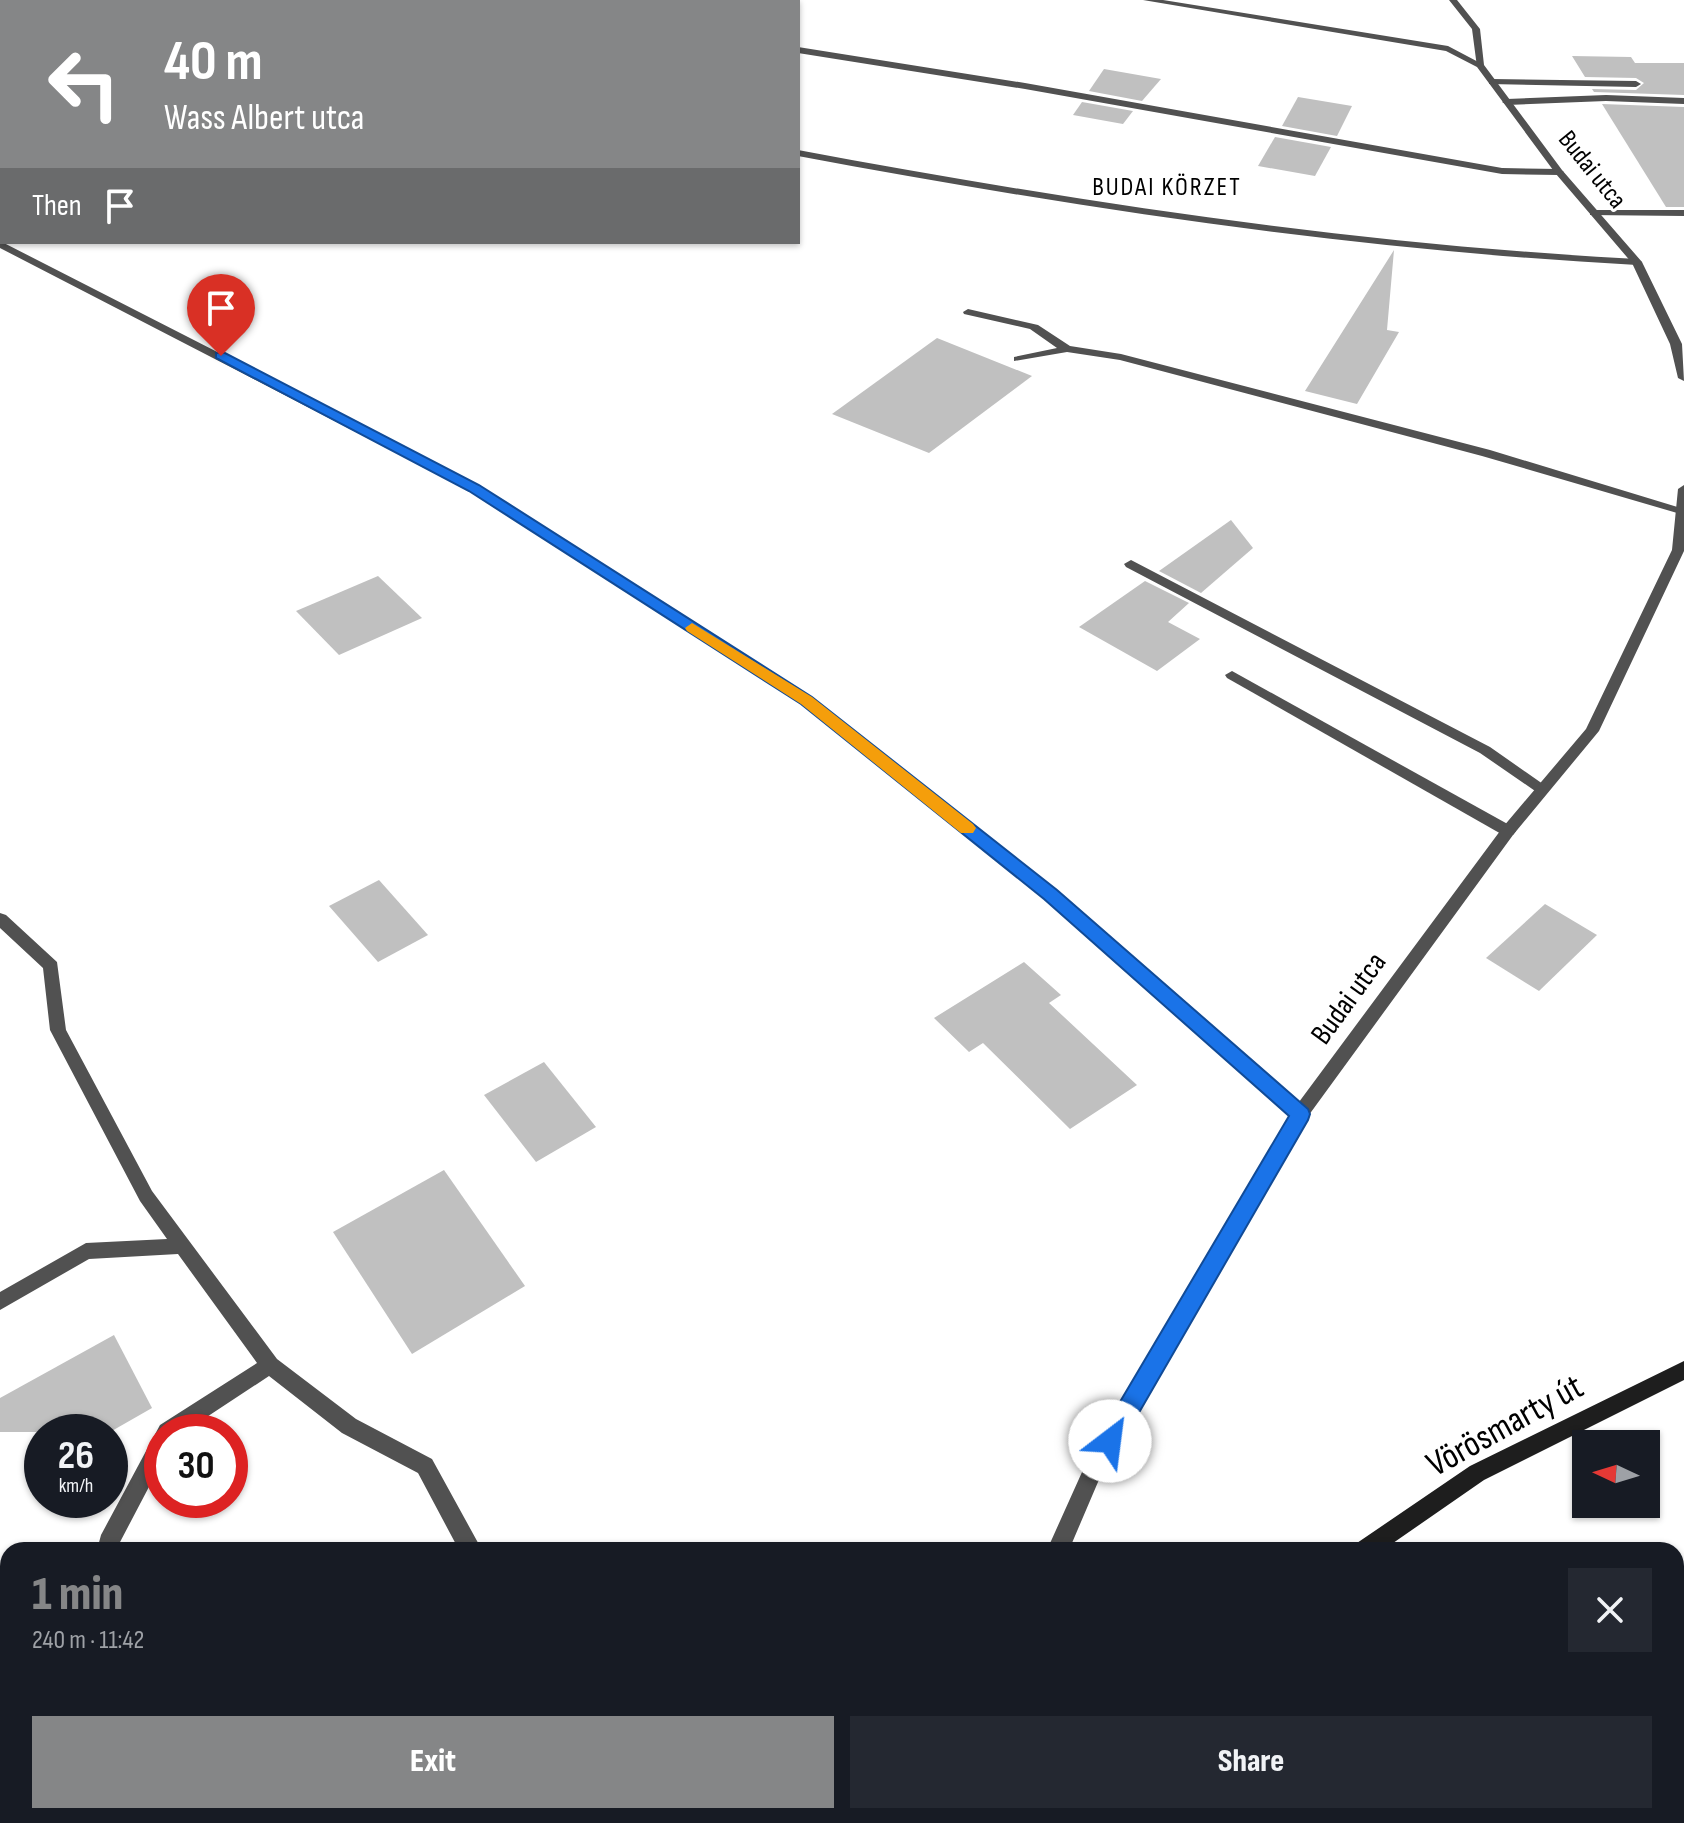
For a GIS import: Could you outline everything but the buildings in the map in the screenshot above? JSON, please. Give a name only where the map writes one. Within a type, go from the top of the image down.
[{"type":"street","points":[[1147,0],[1448,49],[1480,65]]},
{"type":"street","name":"Budai utca","points":[[1453,0],[1476,29],[1480,65],[1559,172],[1637,262],[1676,344],[1684,378]]},
{"type":"street","points":[[800,50],[1025,86],[1502,171],[1559,172]]},
{"type":"street","points":[[1492,82],[1533,85],[1636,84]]},
{"type":"street","points":[[1507,102],[1606,98],[1684,101]]},
{"type":"street","points":[[800,153],[931,178],[1317,236],[1555,259],[1637,262]]},
{"type":"street","points":[[1594,213],[1684,213]]},
{"type":"street","points":[[0,244],[474,488],[807,701],[1051,895],[1300,1114]]},
{"type":"street","points":[[968,312],[1034,327],[1067,349]]},
{"type":"street","points":[[1018,359],[1067,349],[1121,357],[1486,453],[1681,512]]},
{"type":"street","name":"Budai utca","points":[[1062,1542],[1094,1468],[1300,1114],[1508,831],[1592,731],[1678,550],[1684,489]]},
{"type":"street","points":[[1131,564],[1485,750],[1543,789]]},
{"type":"street","points":[[1232,675],[1508,831]]},
{"type":"street","points":[[0,919],[51,966],[58,1030],[146,1196],[270,1365],[349,1426],[425,1466],[467,1542]]},
{"type":"street","points":[[0,1302],[86,1251],[183,1246]]},
{"type":"street","points":[[195,1414],[270,1365]]},
{"type":"street","name":"Vörösmarty út","points":[[1377,1542],[1477,1473],[1684,1370]]},
{"type":"street","points":[[109,1542],[144,1475]]},
{"type":"slow traffic","points":[[692,628],[807,701],[967,828]]},
{"type":"district","name":"BUDAI KÖRZET","points":[[1167,186]]},
{"type":"route","points":[[221,356],[474,488],[807,701],[1051,895],[1300,1114],[1110,1441]]}]
